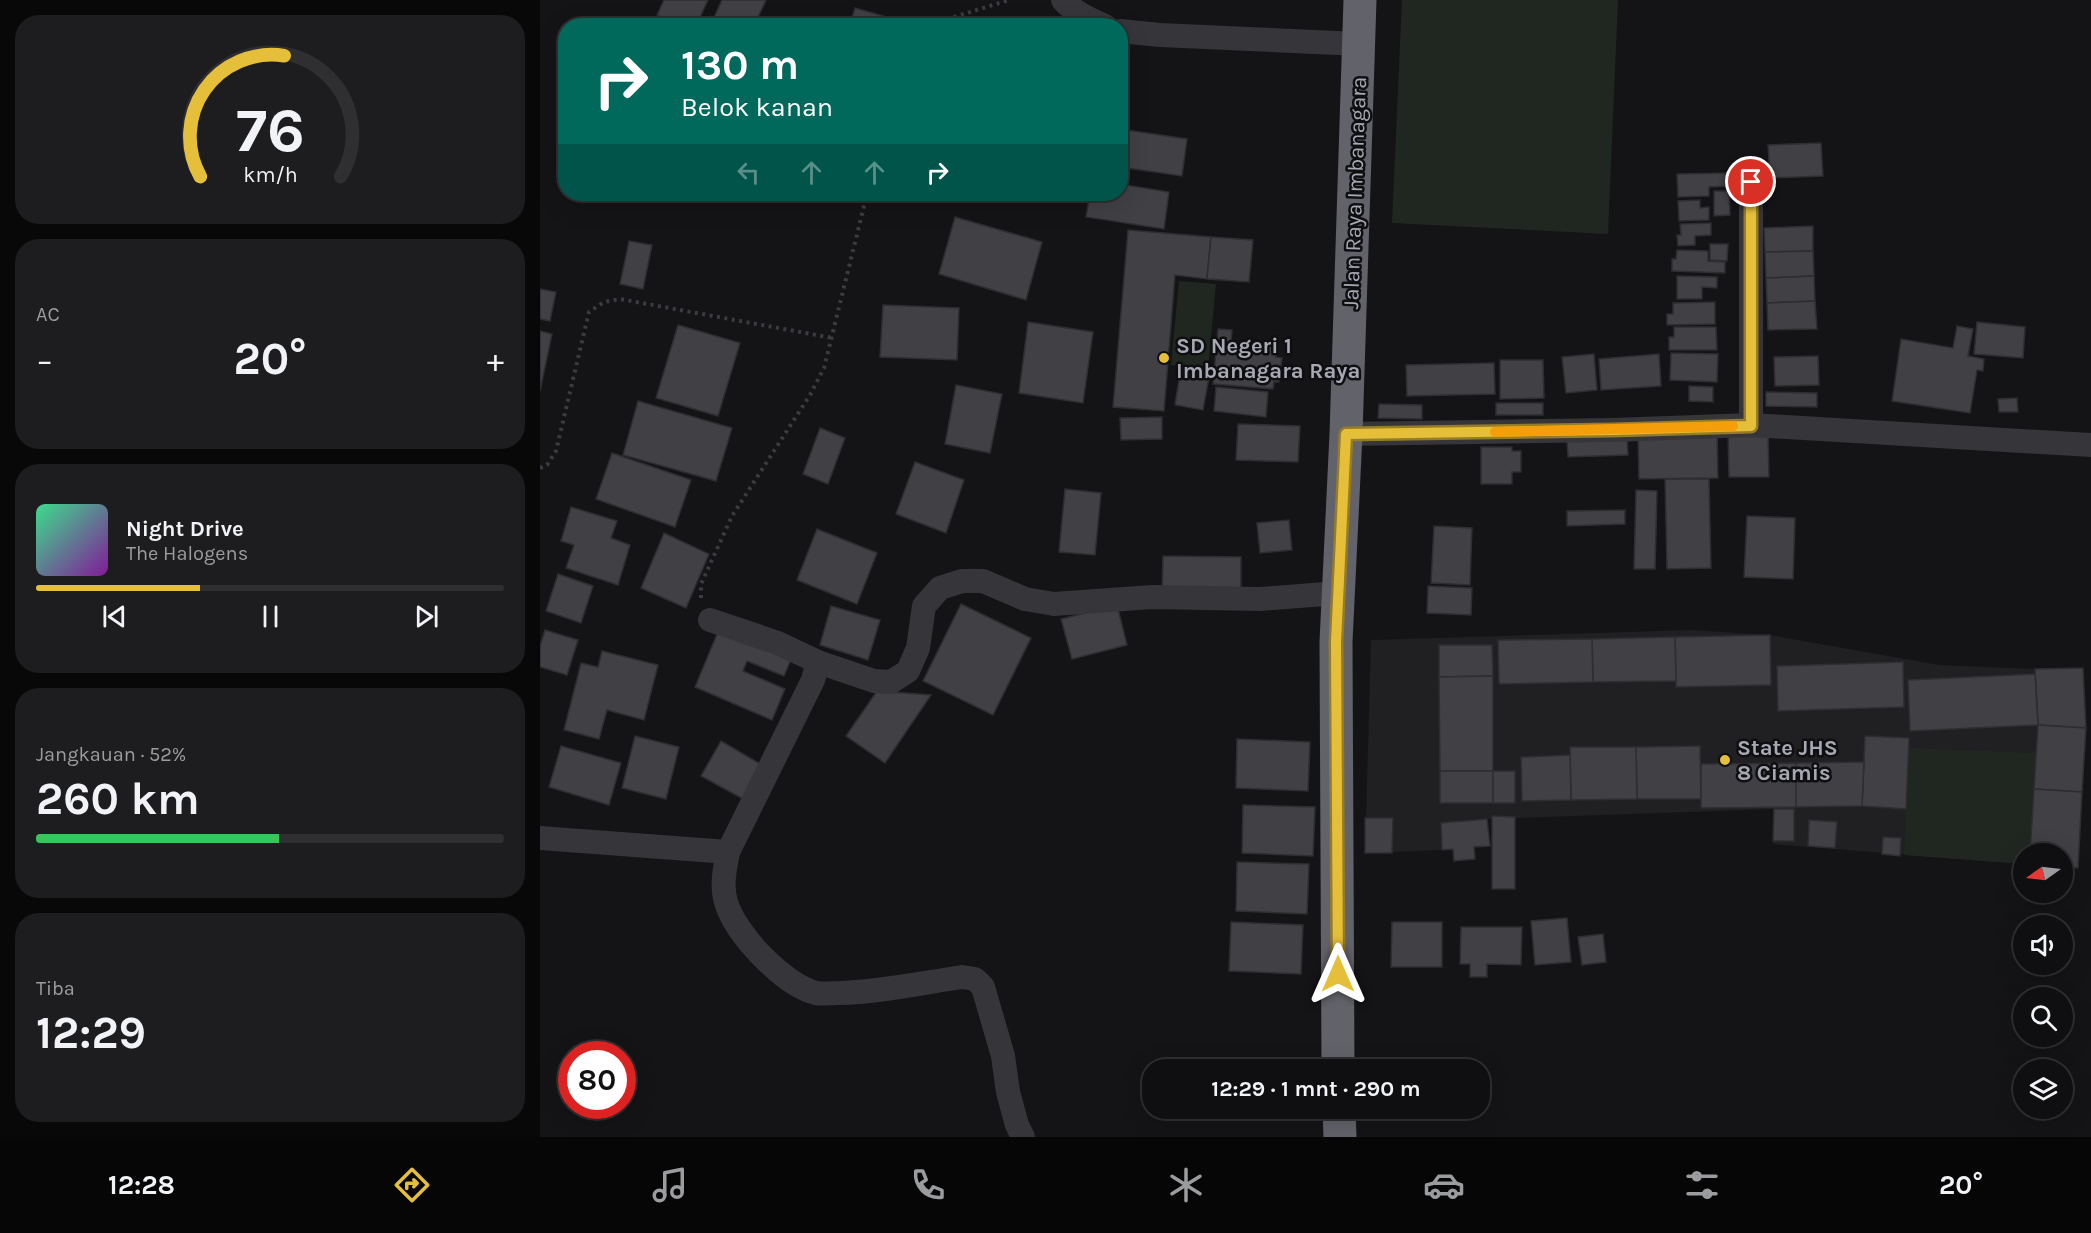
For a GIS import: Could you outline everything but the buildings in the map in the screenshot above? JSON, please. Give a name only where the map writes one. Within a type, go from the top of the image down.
[{"type":"highway","name":"Jalan Raya Imbanagara","points":[[1338,1059],[1336,642],[1346,434],[1360,0]]},
{"type":"highway","points":[[1339,1119],[1340,1137]]},
{"type":"street","points":[[1063,0],[1089,18]]},
{"type":"street","points":[[1128,32],[1359,44]]},
{"type":"street","points":[[1751,182],[1751,426]]},
{"type":"street","points":[[1346,434],[1751,426],[2091,444]]},
{"type":"street","points":[[710,620],[778,643],[818,662],[874,681],[891,682],[908,671],[918,648],[924,606],[940,588],[962,581],[983,581],[1025,599],[1054,604],[1152,597],[1260,599],[1339,593]]},
{"type":"street","points":[[818,662],[813,680],[728,852],[724,875],[725,900],[735,923],[748,941],[786,979],[817,993],[861,993],[962,977],[975,979],[983,987],[990,1007],[1003,1056],[1008,1092],[1017,1125],[1023,1137]]},
{"type":"street","points":[[540,838],[728,852]]},
{"type":"path","points":[[952,18],[1009,0]]},
{"type":"path","points":[[710,620],[701,605],[701,584],[732,516],[810,395],[824,368],[865,201]]},
{"type":"path","points":[[540,468],[547,465],[556,451],[589,312],[604,302],[620,298],[833,338]]},
{"type":"shaded area","points":[[1402,0],[1618,0],[1608,234],[1392,223]]},
{"type":"shaded area","points":[[1179,281],[1216,284],[1208,369],[1171,365]]},
{"type":"shaded area","name":"State JHS 8 Ciamis","points":[[1691,630],[1770,635],[1939,665],[2035,669],[2083,668],[2063,843],[2013,843],[2013,863],[1773,844],[1774,809],[1487,819],[1441,823],[1442,850],[1365,853],[1371,640]]},
{"type":"shaded area","points":[[1909,748],[2036,753],[2031,843],[2013,843],[2013,863],[1904,855]]},
{"type":"slow traffic","points":[[1495,432],[1733,426]]},
{"type":"place","name":"SD Negeri 1 Imbanagara Raya","points":[[1164,358]]},
{"type":"place","name":"State JHS 8 Ciamis","points":[[1725,760]]},
{"type":"route","points":[[1338,974],[1336,642],[1346,434],[1751,426],[1751,182]]}]
